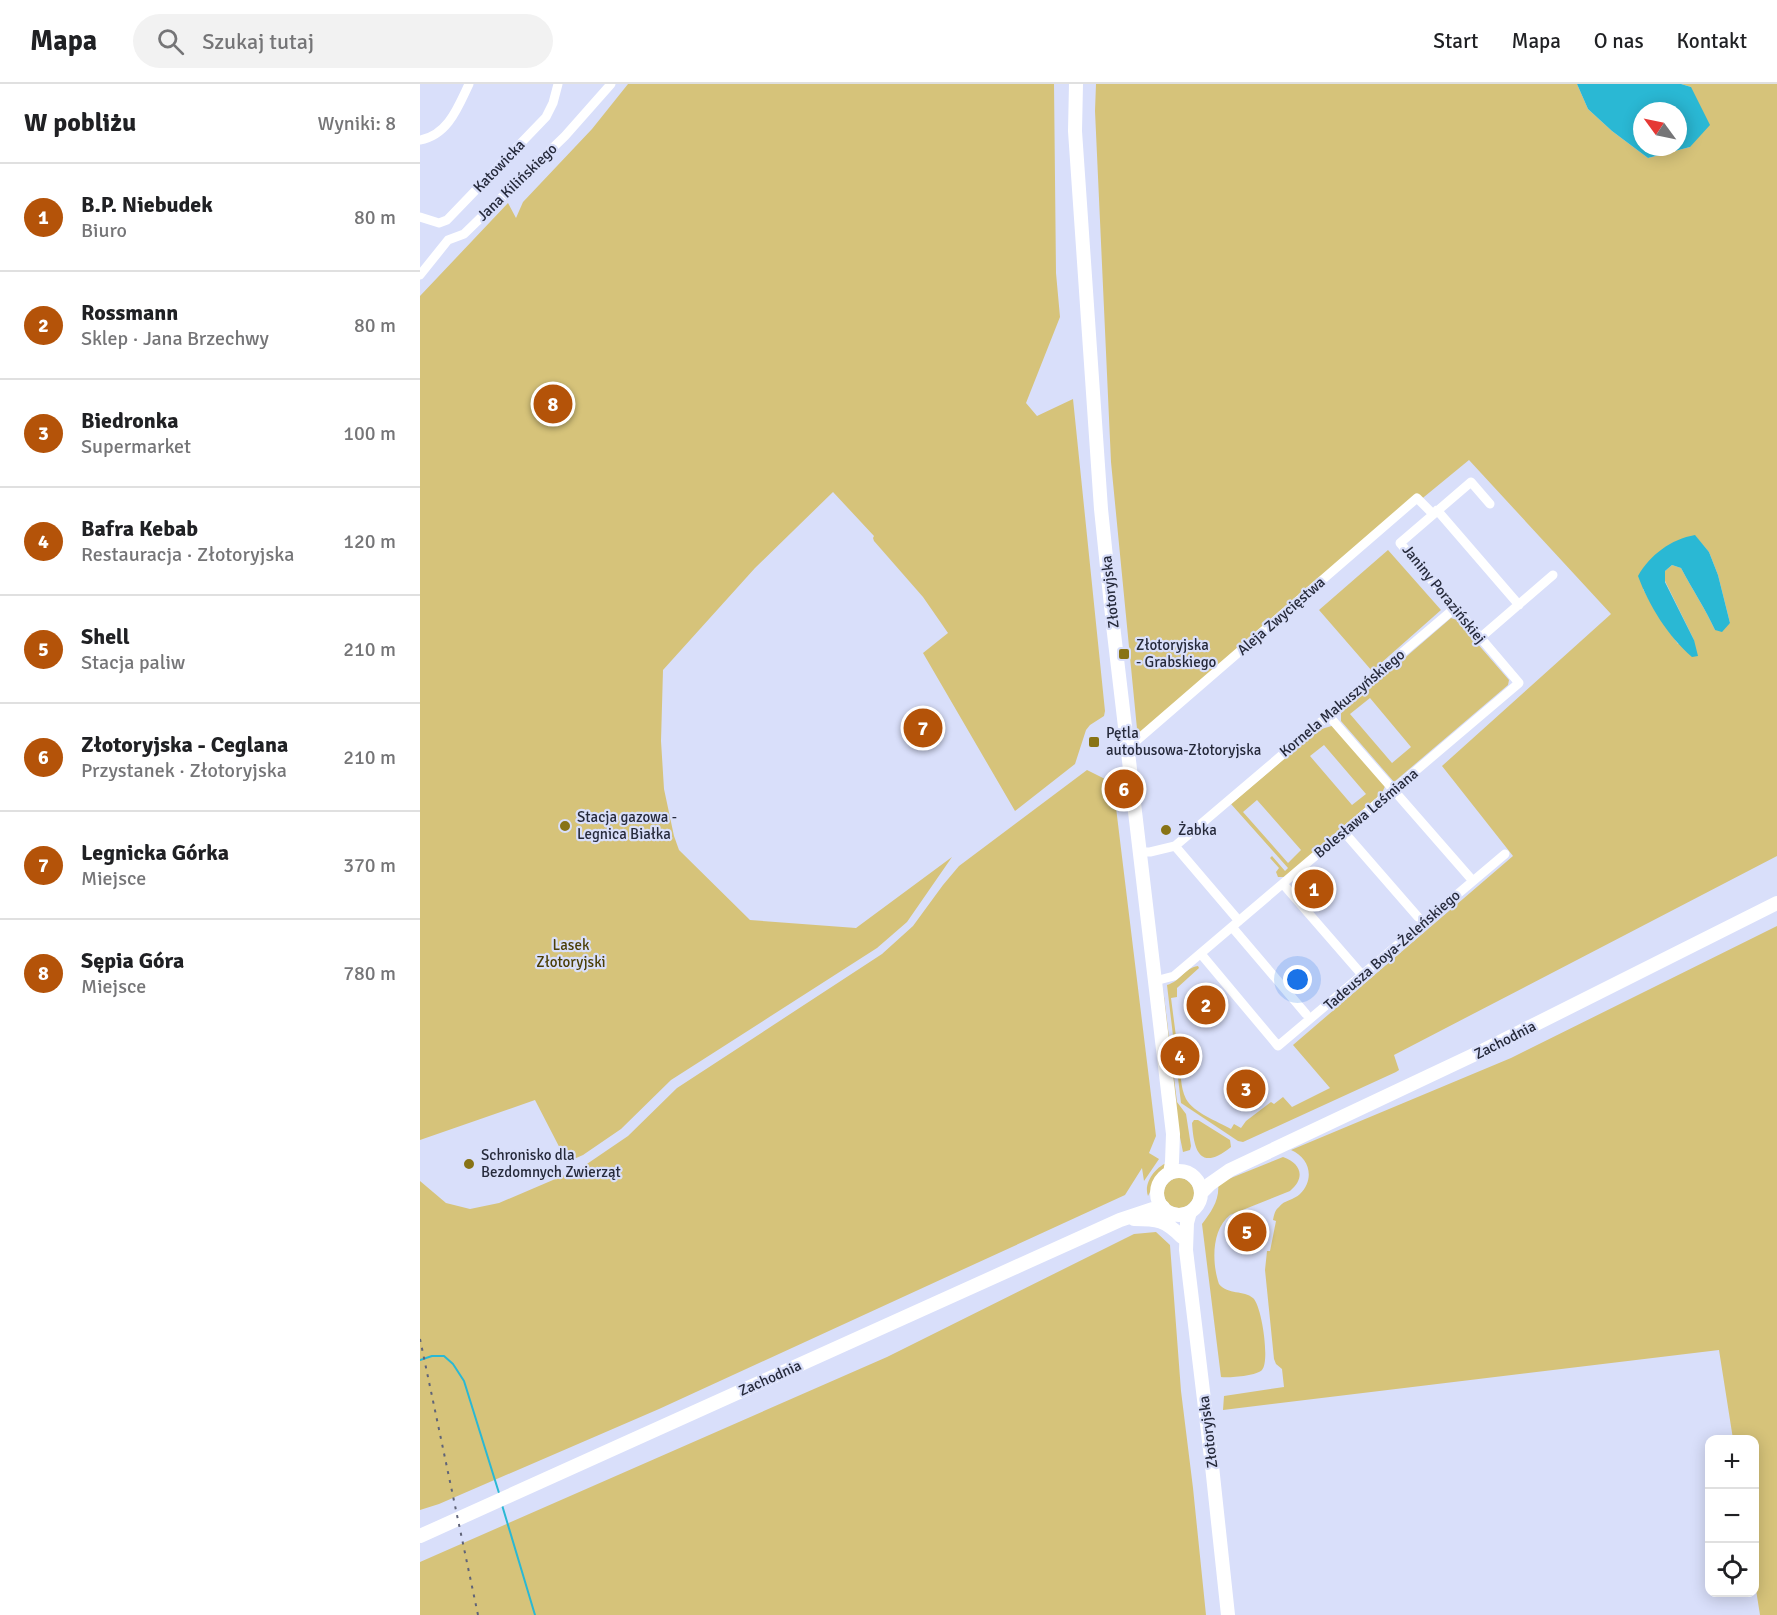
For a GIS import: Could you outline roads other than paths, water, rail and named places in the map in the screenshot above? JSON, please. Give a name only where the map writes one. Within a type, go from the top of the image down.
[{"type":"main road","name":"Złotoryjska","points":[[1076,84],[1075,131],[1101,509],[1173,1134],[1170,1173]]},
{"type":"main road","name":"Zachodnia","points":[[1201,1193],[1230,1170],[1484,1050],[1777,903]]},
{"type":"main road","name":"Złotoryjska","points":[[1173,1134],[1190,1174]]},
{"type":"main road","points":[[1178,1170],[1190,1174],[1200,1184],[1201,1193],[1198,1205],[1190,1212],[1180,1215],[1168,1211],[1159,1202],[1157,1191],[1160,1181],[1178,1170]]},
{"type":"main road","name":"Zachodnia","points":[[1190,1174],[1202,1177],[1230,1170]]},
{"type":"main road","name":"Zachodnia","points":[[1120,1220],[1148,1202],[1157,1191]]},
{"type":"main road","name":"Zachodnia","points":[[420,1536],[1120,1220],[1153,1209],[1168,1211]]},
{"type":"main road","name":"Złotoryjska","points":[[1168,1211],[1179,1224],[1184,1243],[1228,1615]]},
{"type":"main road","name":"Złotoryjska","points":[[1184,1243],[1190,1212]]},
{"type":"main road","points":[[1120,1220],[1161,1220],[1169,1225],[1184,1243]]},
{"type":"street","points":[[420,140],[436,135],[448,124],[469,84]]},
{"type":"street","name":"Katowicka","points":[[420,217],[439,223],[447,220],[546,117],[558,84]]},
{"type":"street","name":"Jana Kilińskiego","points":[[420,275],[448,240],[464,234],[565,136],[611,84]]},
{"type":"street","name":"Janiny Porazińskiej","points":[[1490,504],[1471,482],[1400,543],[1518,683]]},
{"type":"street","name":"Aleja Zwycięstwa","points":[[1128,748],[1417,498],[1435,512]]},
{"type":"street","points":[[1435,512],[1519,605]]},
{"type":"street","points":[[1480,638],[1553,575]]},
{"type":"street","name":"Kornela Makuszyńskiego","points":[[1140,852],[1175,846],[1455,608]]},
{"type":"street","name":"Bolesława Leśmiana","points":[[1155,981],[1174,976],[1201,954],[1518,683]]},
{"type":"street","points":[[1328,715],[1473,881]]},
{"type":"street","points":[[1344,832],[1418,917]]},
{"type":"street","points":[[1175,846],[1306,1014]]},
{"type":"street","name":"Tadeusza Boya-Żeleńskiego","points":[[1201,954],[1278,1046],[1505,855]]},
{"type":"street","points":[[1282,884],[1362,976]]},
{"type":"water","points":[[1577,84],[1681,84],[1691,87],[1710,125],[1687,148],[1687,102],[1633,102],[1633,147],[1588,109]]},
{"type":"water","points":[[1695,535],[1709,552],[1718,575],[1730,623],[1722,632],[1715,630],[1681,568],[1672,565],[1665,571],[1665,582],[1694,640],[1698,656],[1692,657],[1660,620],[1638,576],[1662,549],[1678,540]]},
{"type":"waterway","points":[[420,1360],[432,1356],[444,1356],[453,1364],[464,1381],[499,1493]]},
{"type":"waterway","points":[[502,1505],[535,1615]]},
{"type":"railway","points":[[420,1339],[478,1615]]},
{"type":"place","name":"Sępia Góra","points":[[553,404]]},
{"type":"place","name":"Złotoryjska - Grabskiego","points":[[1124,654]]},
{"type":"place","name":"Legnicka Górka","points":[[923,728]]},
{"type":"place","name":"Pętla autobusowa-Złotoryjska","points":[[1094,742]]},
{"type":"place","name":"Złotoryjska - Ceglana","points":[[1124,789]]},
{"type":"place","name":"Stacja gazowa - Legnica Białka","points":[[565,826]]},
{"type":"place","name":"Żabka","points":[[1166,830]]},
{"type":"place","name":"B.P. Niebudek","points":[[1314,889]]},
{"type":"place","name":"Rossmann","points":[[1206,1005]]},
{"type":"place","name":"Bafra Kebab","points":[[1180,1056]]},
{"type":"place","name":"Biedronka","points":[[1246,1089]]},
{"type":"place","name":"Schronisko dla Bezdomnych Zwierząt","points":[[469,1164]]},
{"type":"place","name":"Shell","points":[[1247,1232]]},
{"type":"park label","name":"Lasek Złotoryjski","points":[[571,954]]}]
